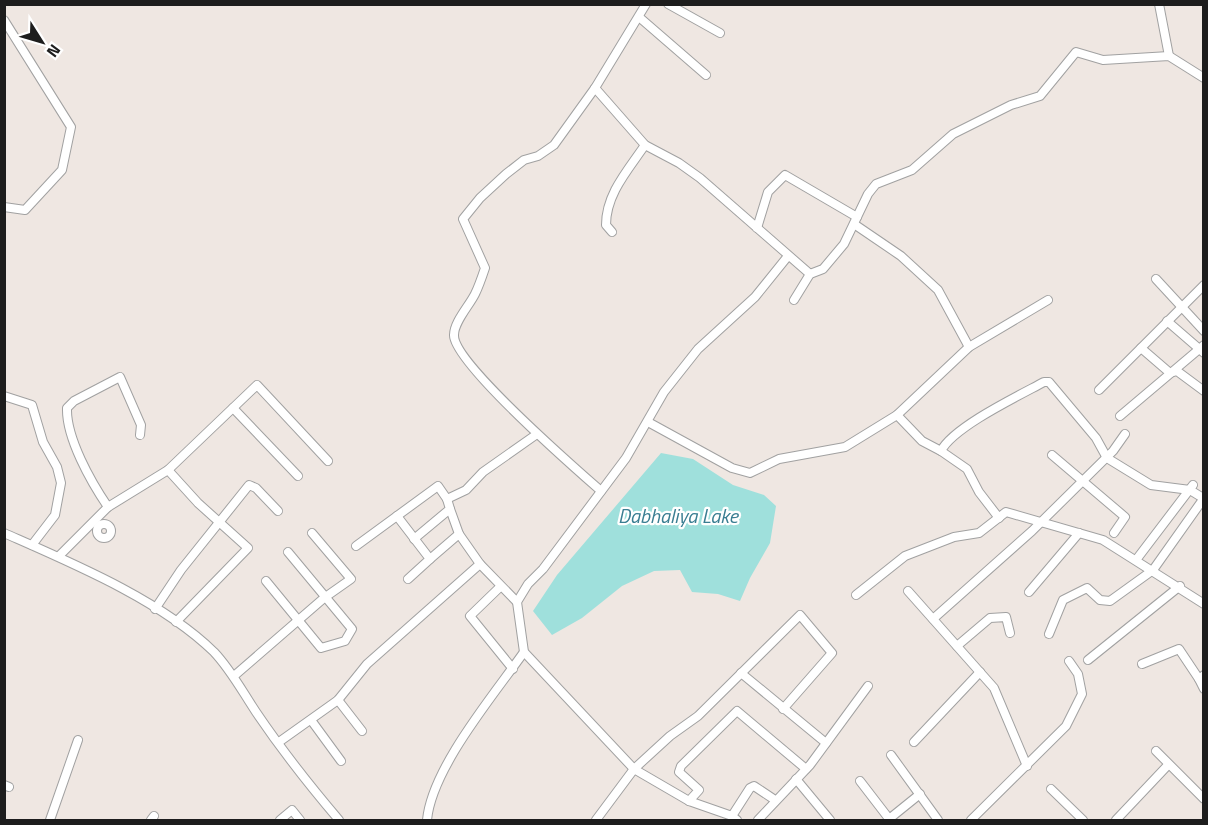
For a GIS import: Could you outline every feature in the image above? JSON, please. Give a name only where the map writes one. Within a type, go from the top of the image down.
[{"type":"street","points":[[601,491],[537,434],[461,354],[454,337],[477,292],[485,268],[464,219],[480,198],[506,174],[524,160],[538,156],[554,145],[595,88],[646,4]]},
{"type":"street","points":[[668,4],[720,33]]},
{"type":"street","points":[[1159,4],[1170,56]]},
{"type":"street","points":[[639,17],[706,75]]},
{"type":"street","points":[[4,20],[71,127],[62,170],[25,210],[4,207]]},
{"type":"street","points":[[794,300],[810,274],[830,262],[844,244],[868,194],[880,181],[912,170],[953,134],[1011,105],[1040,96],[1076,52],[1104,60],[1170,56],[1203,78]]},
{"type":"street","points":[[595,88],[645,145],[679,163],[700,178],[810,274]]},
{"type":"street","points":[[612,232],[606,225],[606,212],[613,193],[645,145]]},
{"type":"street","points":[[757,228],[764,200],[785,175],[855,220],[901,256],[938,291],[969,347]]},
{"type":"street","points":[[775,800],[754,786],[750,788],[734,818],[689,801],[634,770],[524,652],[517,602],[528,584],[543,569],[626,458],[664,392],[698,349],[755,297],[788,256]]},
{"type":"street","points":[[1156,279],[1203,331]]},
{"type":"street","points":[[1099,390],[1203,285]]},
{"type":"street","points":[[648,422],[732,468],[750,473],[779,459],[845,447],[897,415],[969,347],[1047,300]]},
{"type":"street","points":[[1120,416],[1202,349],[1167,321]]},
{"type":"street","points":[[1141,348],[1170,373]]},
{"type":"street","points":[[1170,373],[1177,371],[1203,391]]},
{"type":"street","points":[[108,507],[90,481],[66,422],[67,408],[74,401],[120,377],[141,425],[140,435]]},
{"type":"street","points":[[942,451],[945,444],[977,420],[1044,382],[1049,382],[1096,438],[1107,458],[1151,485],[1192,488],[1203,498],[1153,570],[1110,601],[1100,600],[1087,588],[1064,600],[1049,634]]},
{"type":"street","points":[[59,556],[108,507],[168,470],[257,385],[328,462]]},
{"type":"street","points":[[4,396],[32,405],[43,442],[57,467],[61,483],[55,515],[32,545]]},
{"type":"street","points":[[233,408],[298,476]]},
{"type":"street","points":[[897,415],[922,441],[942,451],[967,469],[979,492],[999,518]]},
{"type":"street","points":[[447,499],[466,490],[483,472],[537,434]]},
{"type":"street","points":[[933,619],[1107,458],[1125,434]]},
{"type":"street","points":[[1052,455],[1125,517],[1114,533]]},
{"type":"street","points":[[168,470],[248,548],[176,622]]},
{"type":"street","points":[[155,609],[219,521],[249,485],[256,488],[278,511]]},
{"type":"street","points":[[356,546],[438,486],[447,499],[459,534],[480,564],[517,602]]},
{"type":"street","points":[[1136,560],[1192,488]]},
{"type":"street","points":[[414,539],[450,509]]},
{"type":"street","points":[[856,595],[905,556],[954,537],[979,533],[1006,512],[1103,540],[1180,586],[1203,604]]},
{"type":"street","points":[[397,516],[430,560]]},
{"type":"street","points":[[4,533],[59,556],[155,609],[213,651],[234,676],[279,742],[339,820]]},
{"type":"street","points":[[234,676],[326,596],[351,579],[312,533]]},
{"type":"street","points":[[1029,592],[1079,533]]},
{"type":"street","points":[[408,579],[459,534]]},
{"type":"street","points":[[266,581],[321,648],[345,641],[352,629],[288,552]]},
{"type":"street","points":[[279,742],[338,700],[367,664],[480,564]]},
{"type":"street","points":[[1088,660],[1180,586]]},
{"type":"street","points":[[500,587],[470,616],[513,669]]},
{"type":"street","points":[[908,591],[994,688],[1027,766]]},
{"type":"street","points":[[596,820],[634,770],[670,736],[698,716],[800,615],[832,653],[783,709]]},
{"type":"street","points":[[957,646],[990,618],[1006,616],[1010,633]]},
{"type":"street","points":[[1142,664],[1179,649],[1201,677],[1203,689]]},
{"type":"street","points":[[427,820],[428,804],[459,746],[524,652]]},
{"type":"street","points":[[971,820],[1066,726],[1082,694],[1078,674],[1068,661]]},
{"type":"street","points":[[914,742],[980,672]]},
{"type":"street","points":[[741,673],[826,743]]},
{"type":"street","points":[[758,820],[806,769],[868,686]]},
{"type":"street","points":[[338,700],[362,732]]},
{"type":"street","points":[[689,801],[699,790],[679,772],[681,766],[737,711],[806,769]]},
{"type":"street","points":[[311,720],[340,761]]},
{"type":"street","points":[[50,820],[78,740]]},
{"type":"street","points":[[1156,751],[1203,799]]},
{"type":"street","points":[[891,754],[939,820]]},
{"type":"street","points":[[1116,820],[1168,765]]},
{"type":"street","points":[[796,779],[830,820]]},
{"type":"street","points":[[860,781],[890,820],[920,794]]},
{"type":"street","points":[[1051,789],[1083,820]]},
{"type":"street","points":[[280,820],[292,810],[300,820]]},
{"type":"water","name":"Dabhaliya Lake","points":[[661,453],[693,459],[733,485],[764,495],[776,506],[770,543],[740,601],[718,594],[692,592],[680,570],[654,571],[622,586],[582,618],[552,635],[533,611],[557,575]]}]
